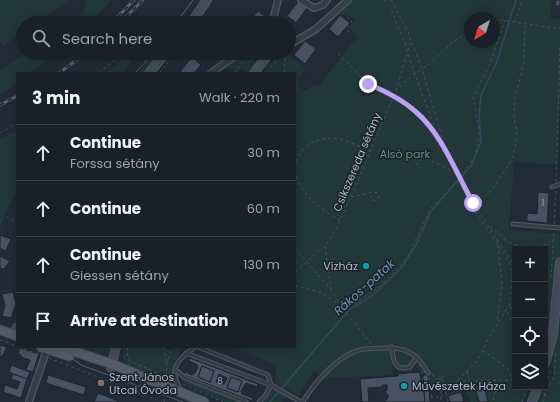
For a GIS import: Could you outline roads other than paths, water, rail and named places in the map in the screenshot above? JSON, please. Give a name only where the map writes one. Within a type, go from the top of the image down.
[{"type":"main road","points":[[0,330],[16,333]]},
{"type":"main road","points":[[64,348],[144,377],[204,402]]},
{"type":"main road","points":[[44,351],[112,366]]},
{"type":"street","points":[[196,16],[207,0]]},
{"type":"street","points":[[274,16],[278,0]]},
{"type":"street","points":[[302,0],[314,8],[323,5],[327,0]]},
{"type":"street","points":[[296,41],[316,29],[348,0]]},
{"type":"street","points":[[150,72],[160,60]]},
{"type":"street","points":[[212,72],[229,60]]},
{"type":"street","points":[[548,354],[553,334],[557,280],[560,262]]},
{"type":"street","points":[[112,366],[116,348]]},
{"type":"street","points":[[29,402],[44,351]]},
{"type":"street","points":[[532,402],[537,390]]},
{"type":"lane","points":[[552,187],[560,184]]},
{"type":"lane","points":[[513,224],[560,228]]},
{"type":"lane","points":[[186,353],[271,385],[302,402],[318,381],[343,359],[355,352],[374,348],[392,347],[404,349],[417,357],[428,373]]},
{"type":"lane","points":[[392,347],[393,362],[397,367],[410,367],[417,357]]},
{"type":"lane","points":[[185,394],[177,382],[176,365],[180,357],[194,348]]},
{"type":"lane","points":[[200,348],[268,375],[271,385],[265,396],[259,402]]},
{"type":"lane","points":[[176,370],[185,378],[246,402]]},
{"type":"waterway","name":"Rákos-patak","points":[[270,402],[348,311],[374,294],[402,267],[415,247],[431,211],[471,166],[481,142],[479,115],[481,95],[496,64],[516,0]]},
{"type":"tram line","points":[[181,16],[193,0]]},
{"type":"tram line","points":[[136,72],[147,60]]},
{"type":"tram line","points":[[58,348],[81,365],[183,402]]},
{"type":"railway","points":[[119,16],[134,0]]},
{"type":"railway","points":[[127,16],[143,0]]},
{"type":"railway","points":[[60,72],[77,60]]},
{"type":"railway","points":[[0,105],[16,97]]},
{"type":"place","name":"Vízház","points":[[366,266]]},
{"type":"place","name":"Szent János Utcai Óvoda","points":[[101,383]]},
{"type":"place","name":"Művészetek Háza","points":[[404,386]]},
{"type":"park label","name":"Alsó park","points":[[405,154]]}]
